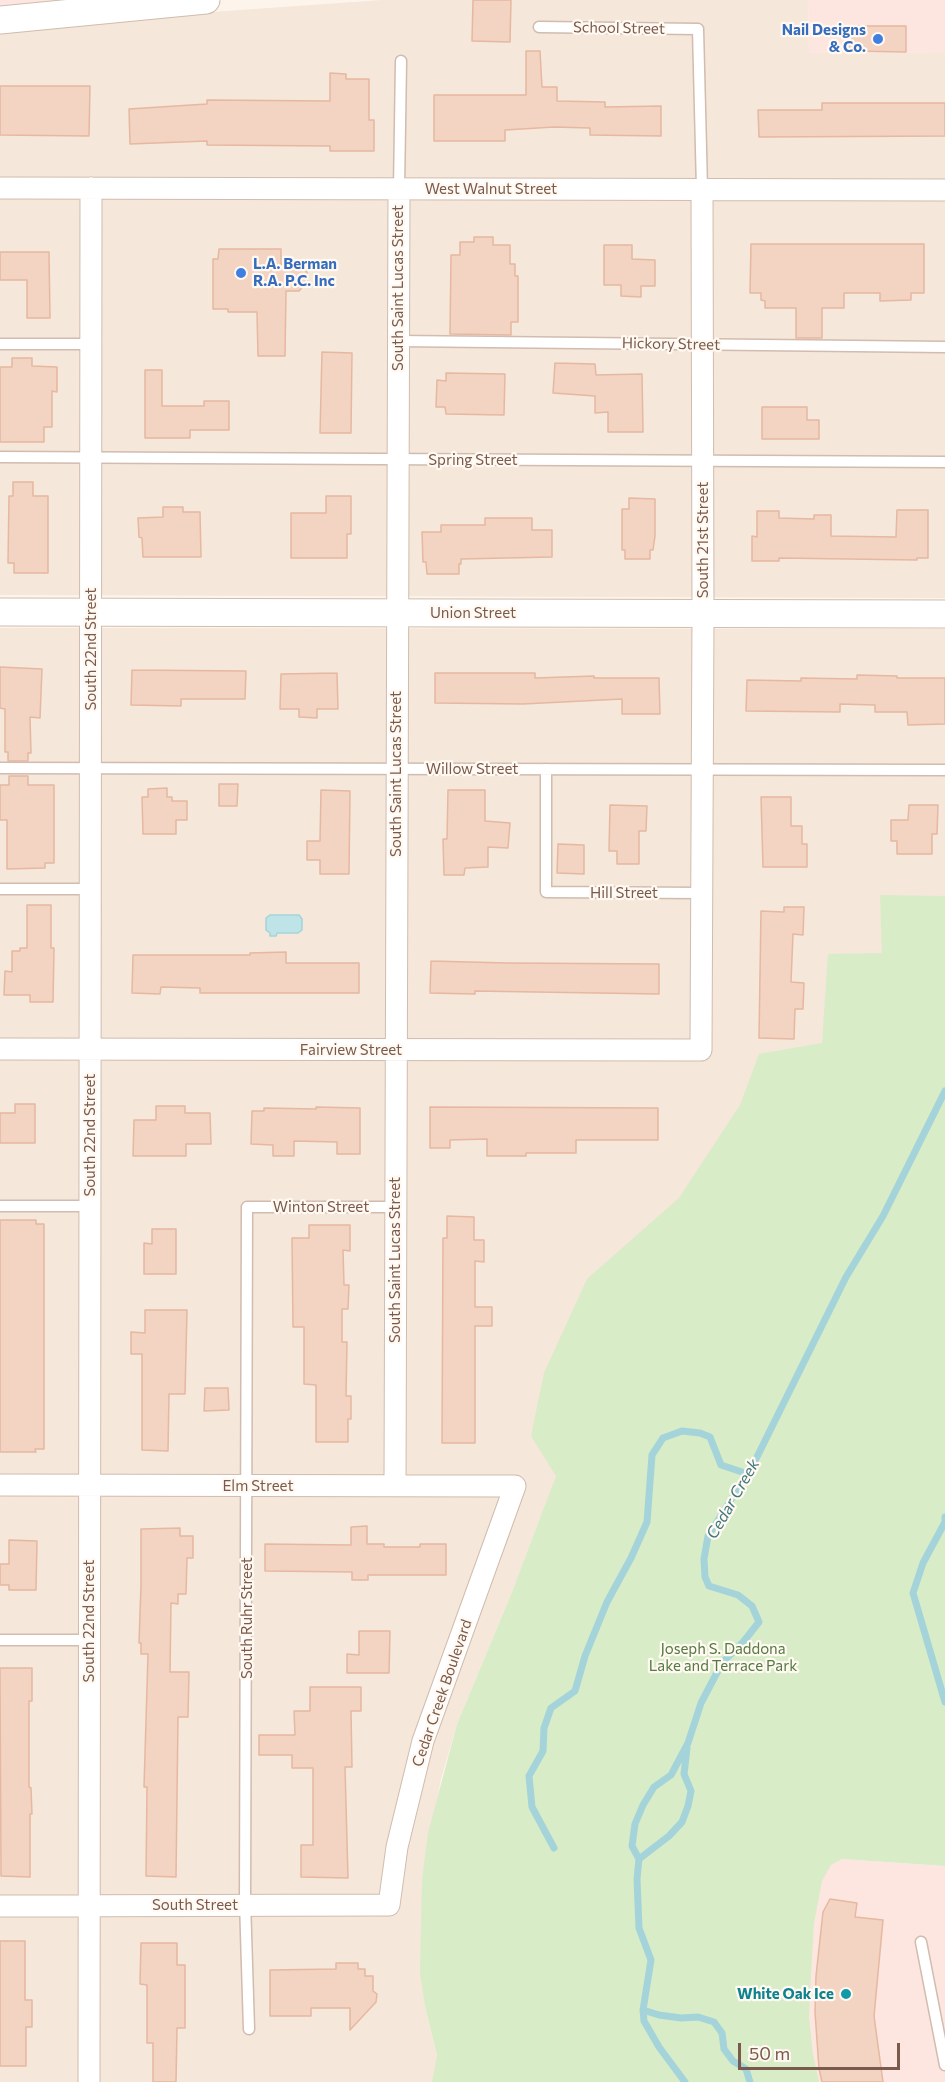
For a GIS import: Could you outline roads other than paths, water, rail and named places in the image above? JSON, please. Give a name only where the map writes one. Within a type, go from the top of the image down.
[{"type":"street","points":[[0,21],[90,5],[206,0]]},
{"type":"street","name":"West Walnut Street","points":[[0,188],[945,190]]},
{"type":"street","name":"South 22nd Street","points":[[88,2082],[92,188]]},
{"type":"street","name":"South Saint Lucas Street","points":[[394,1486],[399,189]]},
{"type":"street","name":"South 21st Street","points":[[701,1050],[704,614],[702,189]]},
{"type":"street","name":"Union Street","points":[[0,612],[945,614]]},
{"type":"street","name":"Fairview Street","points":[[0,1049],[701,1050]]},
{"type":"street","name":"Elm Street","points":[[0,1485],[516,1486]]},
{"type":"street","name":"Cedar Creek Boulevard","points":[[389,1905],[397,1846],[423,1741],[516,1486]]},
{"type":"street","name":"South Street","points":[[0,1906],[389,1905]]},
{"type":"lane","name":"School Street","points":[[539,27],[698,29]]},
{"type":"lane","name":"South 21st Street","points":[[698,29],[702,189]]},
{"type":"lane","name":"South Saint Lucas Street","points":[[399,189],[401,61]]},
{"type":"lane","name":"Hickory Street","points":[[398,341],[945,347]]},
{"type":"lane","points":[[0,344],[91,344]]},
{"type":"lane","name":"Spring Street","points":[[0,458],[945,462]]},
{"type":"lane","name":"Willow Street","points":[[0,768],[945,770]]},
{"type":"lane","name":"Hill Street","points":[[546,769],[546,892],[702,893]]},
{"type":"lane","points":[[0,889],[90,890]]},
{"type":"lane","points":[[0,1206],[90,1206]]},
{"type":"lane","name":"Winton Street","points":[[247,1207],[395,1207]]},
{"type":"lane","name":"South Ruhr Street","points":[[247,1207],[246,1905],[249,2029]]},
{"type":"lane","points":[[0,1640],[88,1640]]},
{"type":"lane","points":[[921,1942],[945,2065]]},
{"type":"water","points":[[270,915],[299,915],[302,919],[302,930],[298,933],[277,933],[276,936],[270,936],[266,930],[266,918]]},
{"type":"waterway","name":"Cedar Creek","points":[[685,2082],[659,2047],[644,2021],[643,2010],[651,1960],[639,1928],[637,1879],[639,1859],[632,1846],[635,1824],[643,1805],[654,1787],[671,1775],[688,1743],[701,1703],[722,1663],[759,1622],[752,1606],[738,1595],[709,1586],[705,1577],[704,1559],[708,1536],[753,1465],[846,1277],[883,1216],[945,1091]]},
{"type":"waterway","points":[[554,1848],[532,1807],[529,1776],[543,1751],[544,1728],[551,1708],[575,1691],[585,1656],[607,1602],[647,1522],[652,1455],[663,1438],[682,1431],[700,1433],[710,1437],[721,1465],[748,1474]]},
{"type":"waterway","points":[[945,1517],[945,1522],[923,1563],[913,1593],[945,1702]]},
{"type":"waterway","points":[[639,1859],[669,1836],[682,1822],[691,1791],[684,1774],[687,1748]]},
{"type":"waterway","points":[[643,2010],[659,2015],[681,2018],[698,2017],[714,2022],[722,2033],[724,2049],[733,2061],[746,2069],[750,2082]]},
{"type":"place","name":"Nail Designs & Co.","points":[[878,39]]},
{"type":"place","name":"L.A. Berman R.A. P.C. Inc","points":[[241,273]]},
{"type":"place","name":"White Oak Ice","points":[[846,1994]]},
{"type":"park label","name":"Joseph S. Daddona Lake and Terrace Park","points":[[723,1658]]}]
